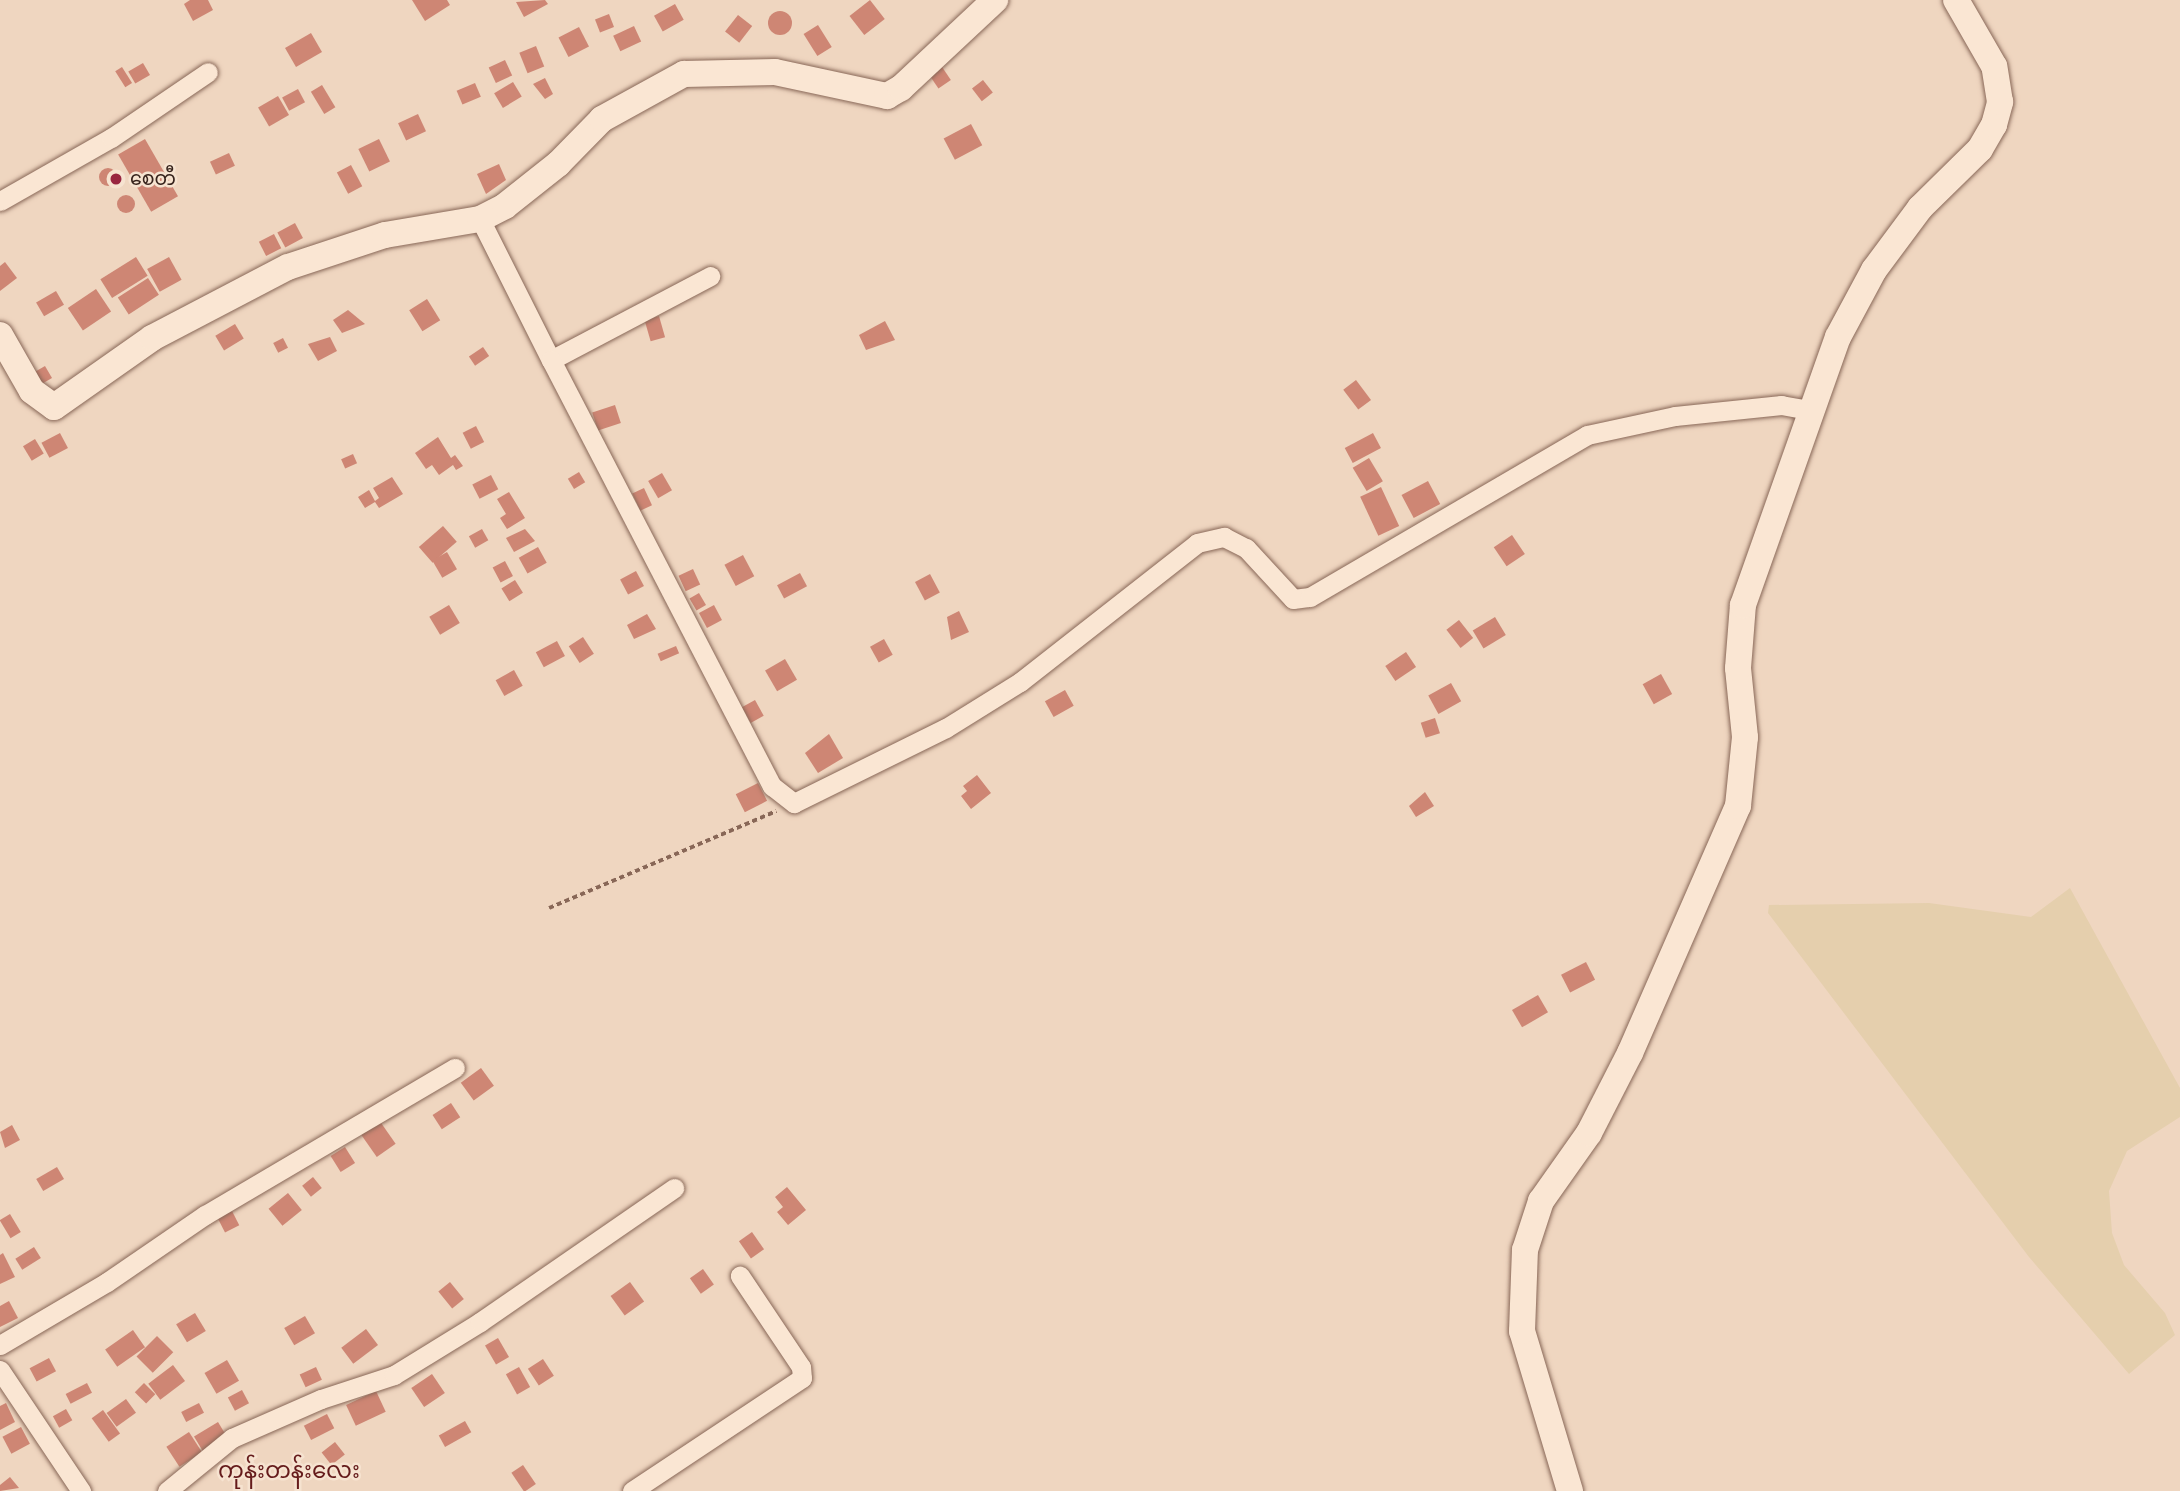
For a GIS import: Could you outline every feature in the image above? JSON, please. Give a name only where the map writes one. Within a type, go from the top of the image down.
[{"type":"street","points":[[0,335],[32,391],[54,407],[152,338],[288,267],[385,235],[480,219],[534,185],[602,119],[684,74],[775,72],[887,96],[901,88],[995,0]]},
{"type":"street","points":[[1570,1491],[1522,1331],[1525,1250],[1541,1201],[1589,1133],[1630,1054],[1738,806],[1745,737],[1738,668],[1743,605],[1838,337],[1874,270],[1920,208],[1980,149],[1994,125],[2000,102],[1994,66],[1956,0]]},
{"type":"street","points":[[0,201],[111,138],[208,72]]},
{"type":"street","points":[[480,219],[772,786],[794,803],[946,728],[1020,682],[1197,543],[1224,537],[1246,548],[1293,599],[1310,597],[1587,435],[1675,416],[1781,405],[1810,410]]},
{"type":"street","points":[[551,360],[710,276]]},
{"type":"street","points":[[0,1345],[205,1215],[455,1069]]},
{"type":"street","points":[[167,1491],[232,1438],[321,1399],[394,1375],[480,1322],[674,1188]]},
{"type":"street","points":[[632,1491],[802,1378],[801,1367],[740,1276]]},
{"type":"street","points":[[0,1370],[80,1491]]},
{"type":"path","points":[[549,908],[794,803]]},
{"type":"shaded area","points":[[2070,888],[2180,1088],[2180,1117],[2127,1151],[2109,1191],[2112,1233],[2124,1265],[2165,1313],[2175,1335],[2129,1374],[2029,1257],[1768,913],[1769,905],[1929,903],[2031,917]]},
{"type":"building","points":[[190,0],[208,0],[213,10],[193,21],[184,4]]},
{"type":"building","points":[[412,0],[447,0],[450,5],[425,21]]},
{"type":"building","points":[[545,0],[548,4],[524,17],[516,2]]},
{"type":"building","points":[[870,0],[885,19],[864,35],[850,16]]},
{"type":"building","points":[[675,4],[684,20],[663,31],[654,16]]},
{"type":"building","points":[[780,11],[788,15],[792,23],[788,31],[780,35],[772,31],[768,23],[772,15]]},
{"type":"building","points":[[609,14],[614,27],[600,32],[595,19]]},
{"type":"building","points":[[738,15],[752,26],[739,43],[725,32]]},
{"type":"building","points":[[818,25],[832,47],[817,56],[804,34]]},
{"type":"building","points":[[634,26],[641,41],[620,51],[613,36]]},
{"type":"building","points":[[579,27],[589,47],[568,57],[559,37]]},
{"type":"building","points":[[311,33],[322,52],[296,67],[285,48]]},
{"type":"building","points":[[536,46],[544,66],[528,73],[519,53]]},
{"type":"building","points":[[505,60],[512,75],[496,83],[489,68]]},
{"type":"building","points":[[938,61],[951,80],[938,88],[926,69]]},
{"type":"building","points":[[143,63],[150,75],[135,84],[128,72]]},
{"type":"building","points":[[122,67],[132,83],[125,87],[115,71]]},
{"type":"building","points":[[545,78],[553,94],[545,99],[533,84]]},
{"type":"building","points":[[983,80],[993,93],[982,101],[972,89]]},
{"type":"building","points":[[513,82],[522,97],[503,108],[494,93]]},
{"type":"building","points":[[475,83],[481,97],[462,105],[457,91]]},
{"type":"building","points":[[322,85],[335,107],[324,114],[311,92]]},
{"type":"building","points":[[298,89],[305,102],[289,111],[282,97]]},
{"type":"building","points":[[278,96],[289,115],[269,127],[258,108]]},
{"type":"building","points":[[418,114],[426,131],[406,141],[398,123]]},
{"type":"building","points":[[971,124],[982,145],[955,160],[944,139]]},
{"type":"building","points":[[145,139],[178,196],[151,212],[118,154]]},
{"type":"building","points":[[379,139],[390,161],[369,172],[358,149]]},
{"type":"building","points":[[229,153],[235,166],[216,175],[210,162]]},
{"type":"building","points":[[499,164],[506,180],[486,194],[477,174]]},
{"type":"building","points":[[351,165],[362,186],[348,194],[337,173]]},
{"type":"building","points":[[108,168],[114,171],[117,177],[114,183],[108,186],[102,183],[99,177],[102,171]]},
{"type":"building","points":[[122,195],[130,195],[135,204],[133,211],[122,213],[117,208],[117,200]]},
{"type":"building","points":[[295,223],[303,238],[285,247],[277,232]]},
{"type":"building","points":[[274,234],[281,248],[266,256],[259,242]]},
{"type":"building","points":[[136,257],[148,276],[112,298],[100,279]]},
{"type":"building","points":[[169,257],[182,280],[160,292],[147,269]]},
{"type":"building","points":[[5,262],[17,278],[0,291],[0,266]]},
{"type":"building","points":[[148,278],[159,295],[129,314],[118,298]]},
{"type":"building","points":[[96,289],[111,311],[83,330],[68,308]]},
{"type":"building","points":[[56,291],[64,305],[44,316],[36,302]]},
{"type":"building","points":[[427,299],[440,320],[422,331],[409,310]]},
{"type":"building","points":[[348,310],[365,324],[342,333],[333,320]]},
{"type":"building","points":[[659,316],[665,337],[651,341],[645,320]]},
{"type":"building","points":[[885,321],[895,340],[866,350],[859,335]]},
{"type":"building","points":[[235,324],[244,339],[224,350],[215,336]]},
{"type":"building","points":[[330,337],[337,351],[318,361],[308,344]]},
{"type":"building","points":[[283,338],[288,348],[278,353],[273,343]]},
{"type":"building","points":[[483,347],[489,356],[475,366],[469,357]]},
{"type":"building","points":[[45,366],[52,378],[41,385],[34,372]]},
{"type":"building","points":[[1356,380],[1371,400],[1358,410],[1343,390]]},
{"type":"building","points":[[615,405],[621,423],[598,430],[592,412]]},
{"type":"building","points":[[476,426],[484,442],[471,449],[463,433]]},
{"type":"building","points":[[60,433],[68,448],[49,458],[41,443]]},
{"type":"building","points":[[1373,433],[1381,448],[1353,463],[1345,448]]},
{"type":"building","points":[[438,437],[451,458],[455,455],[463,466],[456,470],[453,465],[439,475],[432,465],[426,469],[415,453]]},
{"type":"building","points":[[35,439],[44,454],[32,461],[23,446]]},
{"type":"building","points":[[353,454],[357,463],[345,468],[341,459]]},
{"type":"building","points":[[1369,458],[1383,481],[1367,491],[1353,468]]},
{"type":"building","points":[[579,472],[585,482],[574,489],[568,479]]},
{"type":"building","points":[[662,473],[672,490],[658,498],[648,481]]},
{"type":"building","points":[[491,475],[498,489],[480,499],[472,485]]},
{"type":"building","points":[[392,477],[403,494],[379,508],[375,502],[365,508],[358,497],[369,490],[375,501],[379,498],[373,488]]},
{"type":"building","points":[[1428,481],[1440,504],[1414,518],[1402,495]]},
{"type":"building","points":[[1381,487],[1399,526],[1378,536],[1360,497]]},
{"type":"building","points":[[644,488],[652,505],[640,511],[632,493]]},
{"type":"building","points":[[509,492],[525,518],[507,529],[500,518],[506,514],[497,499]]},
{"type":"building","points":[[443,526],[457,542],[433,563],[419,547]]},
{"type":"building","points":[[482,529],[488,540],[475,548],[469,536]]},
{"type":"building","points":[[525,529],[535,541],[514,552],[506,538]]},
{"type":"building","points":[[1512,535],[1525,554],[1507,566],[1494,547]]},
{"type":"building","points":[[538,547],[547,563],[527,573],[519,558]]},
{"type":"building","points":[[447,552],[457,569],[442,578],[432,560]]},
{"type":"building","points":[[743,555],[754,576],[736,586],[724,565]]},
{"type":"building","points":[[505,561],[513,576],[501,583],[493,568]]},
{"type":"building","points":[[693,569],[700,584],[686,591],[678,576]]},
{"type":"building","points":[[636,571],[644,586],[628,594],[620,579]]},
{"type":"building","points":[[800,573],[807,586],[784,598],[777,585]]},
{"type":"building","points":[[930,574],[940,593],[925,601],[915,582]]},
{"type":"building","points":[[515,580],[523,593],[509,601],[501,588]]},
{"type":"building","points":[[699,593],[706,605],[696,611],[689,598]]},
{"type":"building","points":[[449,605],[460,623],[440,635],[429,617]]},
{"type":"building","points":[[714,605],[722,620],[707,628],[699,613]]},
{"type":"building","points":[[959,611],[969,632],[951,640],[947,617]]},
{"type":"building","points":[[647,614],[656,629],[634,639],[627,625]]},
{"type":"building","points":[[1495,617],[1506,635],[1484,648],[1473,630]]},
{"type":"building","points":[[1459,620],[1473,638],[1461,648],[1446,630]]},
{"type":"building","points":[[583,637],[594,654],[580,663],[569,646]]},
{"type":"building","points":[[884,639],[893,655],[879,663],[870,647]]},
{"type":"building","points":[[557,641],[565,656],[544,667],[536,652]]},
{"type":"building","points":[[676,646],[679,653],[661,661],[658,654]]},
{"type":"building","points":[[1406,652],[1416,667],[1395,681],[1385,666]]},
{"type":"building","points":[[785,659],[797,680],[777,691],[765,670]]},
{"type":"building","points":[[514,670],[523,686],[504,696],[496,680]]},
{"type":"building","points":[[1661,674],[1672,694],[1654,704],[1643,684]]},
{"type":"building","points":[[1451,683],[1461,701],[1438,714],[1428,696]]},
{"type":"building","points":[[1065,690],[1074,706],[1054,717],[1045,701]]},
{"type":"building","points":[[755,700],[764,716],[751,723],[742,707]]},
{"type":"building","points":[[1435,718],[1440,733],[1426,738],[1421,723]]},
{"type":"building","points":[[829,734],[843,758],[818,773],[805,753]]},
{"type":"building","points":[[977,775],[991,793],[971,809],[961,796],[967,791],[963,786]]},
{"type":"building","points":[[758,783],[767,801],[745,812],[736,794]]},
{"type":"building","points":[[1425,792],[1434,806],[1416,817],[1409,806]]},
{"type":"building","points":[[1586,962],[1595,980],[1570,993],[1561,975]]},
{"type":"building","points":[[1538,995],[1548,1012],[1522,1027],[1512,1010]]},
{"type":"building","points":[[481,1068],[494,1086],[474,1100],[461,1083]]},
{"type":"building","points":[[451,1103],[460,1117],[442,1129],[433,1115]]},
{"type":"building","points":[[379,1120],[396,1144],[377,1157],[360,1133]]},
{"type":"building","points":[[12,1125],[20,1140],[5,1148],[0,1132]]},
{"type":"building","points":[[345,1147],[355,1163],[341,1172],[331,1156]]},
{"type":"building","points":[[57,1167],[64,1179],[43,1191],[36,1179]]},
{"type":"building","points":[[313,1177],[322,1188],[311,1197],[302,1186]]},
{"type":"building","points":[[787,1187],[806,1210],[788,1225],[777,1212],[783,1207],[775,1197]]},
{"type":"building","points":[[288,1193],[302,1210],[282,1226],[269,1209]]},
{"type":"building","points":[[232,1211],[239,1225],[225,1233],[218,1218]]},
{"type":"building","points":[[10,1214],[21,1232],[11,1238],[0,1221]]},
{"type":"building","points":[[752,1232],[764,1249],[751,1258],[739,1241]]},
{"type":"building","points":[[34,1247],[41,1258],[22,1270],[15,1259]]},
{"type":"building","points":[[3,1253],[15,1277],[0,1284],[0,1255]]},
{"type":"building","points":[[703,1269],[714,1285],[701,1294],[690,1278]]},
{"type":"building","points":[[450,1282],[464,1299],[452,1309],[438,1291]]},
{"type":"building","points":[[630,1282],[644,1301],[625,1316],[611,1296]]},
{"type":"building","points":[[9,1301],[18,1318],[0,1327],[0,1306]]},
{"type":"building","points":[[195,1313],[206,1331],[187,1342],[176,1324]]},
{"type":"building","points":[[305,1316],[315,1333],[294,1345],[284,1328]]},
{"type":"building","points":[[366,1329],[378,1345],[353,1364],[341,1348]]},
{"type":"building","points":[[133,1330],[145,1347],[117,1367],[105,1350]]},
{"type":"building","points":[[157,1336],[173,1352],[153,1373],[136,1357]]},
{"type":"building","points":[[498,1338],[509,1357],[496,1365],[485,1346]]},
{"type":"building","points":[[49,1358],[56,1371],[37,1382],[30,1368]]},
{"type":"building","points":[[543,1359],[554,1376],[539,1386],[528,1369]]},
{"type":"building","points":[[227,1360],[239,1381],[216,1394],[204,1373]]},
{"type":"building","points":[[173,1365],[185,1381],[160,1400],[148,1384]]},
{"type":"building","points":[[316,1367],[322,1380],[306,1387],[300,1375]]},
{"type":"building","points":[[519,1367],[530,1387],[517,1394],[506,1374]]},
{"type":"building","points":[[432,1374],[445,1393],[424,1407],[411,1388]]},
{"type":"building","points":[[87,1383],[92,1393],[71,1404],[66,1394]]},
{"type":"building","points":[[144,1383],[155,1394],[146,1404],[135,1392]]},
{"type":"building","points":[[242,1390],[249,1403],[235,1411],[228,1398]]},
{"type":"building","points":[[376,1391],[386,1412],[356,1426],[346,1405]]},
{"type":"building","points":[[126,1399],[136,1413],[117,1427],[107,1413]]},
{"type":"building","points":[[6,1403],[15,1422],[0,1430],[0,1406]]},
{"type":"building","points":[[199,1403],[204,1413],[186,1422],[181,1412]]},
{"type":"building","points":[[66,1409],[72,1420],[59,1428],[53,1416]]},
{"type":"building","points":[[103,1410],[120,1433],[109,1442],[92,1418]]},
{"type":"building","points":[[327,1414],[334,1428],[311,1440],[304,1426]]},
{"type":"building","points":[[465,1421],[471,1432],[445,1447],[439,1436]]},
{"type":"building","points":[[218,1422],[227,1437],[203,1451],[194,1436]]},
{"type":"building","points":[[21,1427],[30,1444],[11,1454],[2,1437]]},
{"type":"building","points":[[189,1432],[202,1452],[179,1467],[166,1447]]},
{"type":"building","points":[[335,1442],[345,1455],[331,1465],[322,1452]]},
{"type":"building","points":[[523,1465],[536,1484],[524,1491],[511,1473]]},
{"type":"building","points":[[10,1477],[19,1488],[0,1491],[0,1485]]},
{"type":"place","name":"စေတီ","points":[[116,179]]},
{"type":"district","name":"ကုန်းတန်းလေး","points":[[289,1469]]}]
